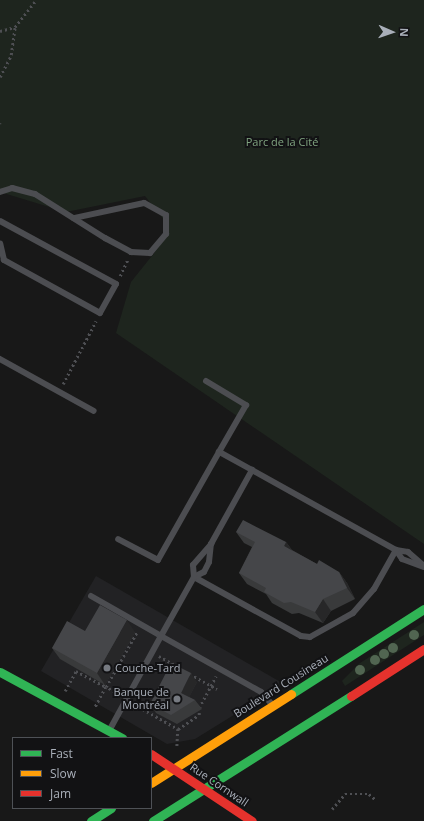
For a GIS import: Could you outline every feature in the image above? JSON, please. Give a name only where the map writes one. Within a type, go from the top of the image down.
[{"type":"main road","name":"Boulevard Cousineau","points":[[152,782],[424,609]]},
{"type":"main road","points":[[153,821],[424,649]]},
{"type":"main road","points":[[0,672],[120,737]]},
{"type":"main road","name":"Rue Cornwall","points":[[152,755],[202,790],[252,821]]},
{"type":"main road","points":[[91,821],[109,809]]},
{"type":"lane","points":[[0,192],[12,188],[35,194],[74,218],[131,252],[150,252],[166,234],[166,215],[144,203],[74,218]]},
{"type":"lane","points":[[0,221],[116,284],[100,314],[4,260],[0,243]]},
{"type":"lane","points":[[0,359],[94,410]]},
{"type":"lane","points":[[118,538],[158,560],[246,405],[206,382]]},
{"type":"lane","points":[[219,452],[396,550],[406,551],[424,566]]},
{"type":"lane","points":[[109,731],[194,577],[193,565],[211,544],[252,470]]},
{"type":"lane","points":[[194,577],[204,572],[209,562],[211,544]]},
{"type":"lane","points":[[194,577],[301,636],[310,637],[360,606],[396,550]]},
{"type":"lane","points":[[91,596],[261,692],[273,705]]},
{"type":"lane","points":[[101,610],[105,604]]},
{"type":"path","points":[[0,77],[11,55],[15,27],[36,0]]},
{"type":"path","points":[[0,31],[15,27]]},
{"type":"path","points":[[116,284],[131,252]]},
{"type":"path","points":[[59,391],[100,314]]},
{"type":"path","points":[[94,708],[137,632]]},
{"type":"path","points":[[160,656],[179,667]]},
{"type":"path","points":[[64,691],[76,671],[119,695]]},
{"type":"path","points":[[185,671],[211,685],[217,690]]},
{"type":"path","points":[[178,729],[199,716],[199,709],[211,685]]},
{"type":"path","points":[[134,704],[178,729]]},
{"type":"path","points":[[177,748],[178,729]]},
{"type":"path","points":[[332,809],[345,794],[369,794],[375,799]]},
{"type":"shaded area","points":[[96,576],[284,684],[195,739],[167,744],[41,671]]},
{"type":"green space","name":"Parc de la Cité","points":[[0,0],[424,0],[424,544],[116,333],[131,282],[159,247],[167,224],[145,196],[66,212],[0,192]]},
{"type":"green space","points":[[424,622],[424,635],[345,686],[342,681],[360,663]]},
{"type":"building","points":[[243,520],[286,542],[284,546],[317,564],[319,560],[339,572],[347,588],[323,599],[315,612],[291,602],[284,603],[264,592],[266,588],[239,573],[255,542],[236,532]]},
{"type":"building","points":[[100,605],[127,620],[97,673],[52,648],[67,621],[85,631]]},
{"type":"building","points":[[171,663],[191,673],[181,693],[195,700],[171,715],[150,704]]},
{"type":"traffic: fast","points":[[291,694],[424,609]]},
{"type":"traffic: fast","points":[[0,672],[120,737]]},
{"type":"traffic: fast","points":[[153,821],[351,696]]},
{"type":"traffic: fast","points":[[91,821],[109,809]]},
{"type":"traffic: slow","points":[[152,782],[291,694]]},
{"type":"traffic: jam","points":[[351,696],[424,649]]},
{"type":"traffic: jam","points":[[152,755],[252,821]]},
{"type":"place","name":"Couche-Tard","points":[[107,668]]},
{"type":"place","name":"Banque de Montréal","points":[[177,699]]}]
